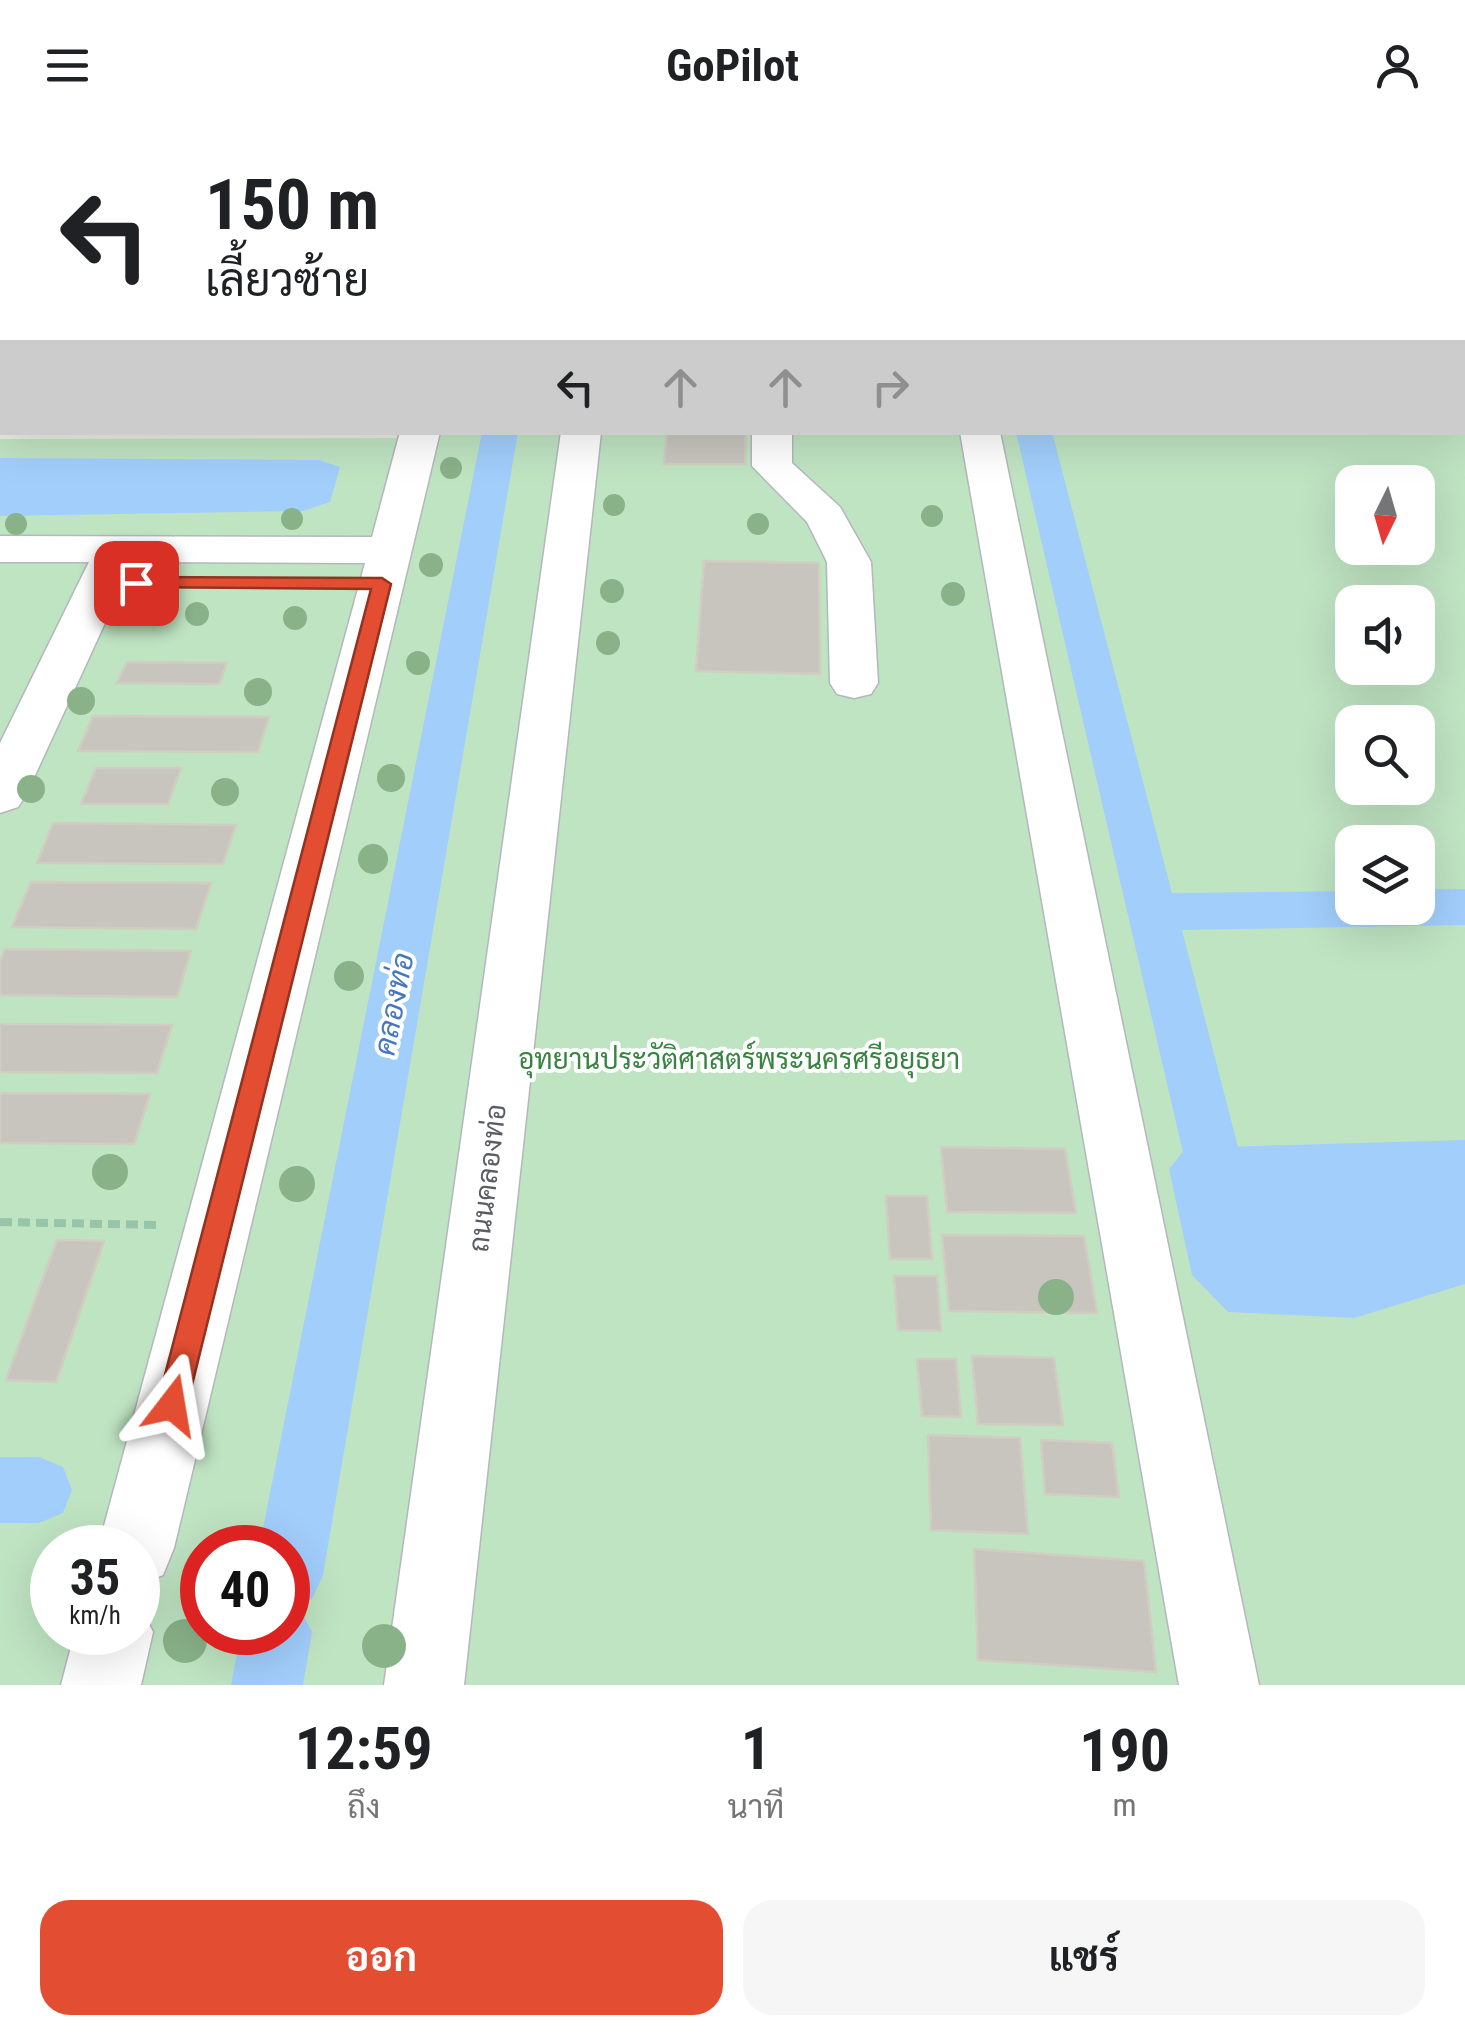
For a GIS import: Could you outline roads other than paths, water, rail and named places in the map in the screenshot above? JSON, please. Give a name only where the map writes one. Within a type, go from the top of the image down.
[{"type":"street","points":[[142,1525],[419,435]]},
{"type":"street","name":"ถนนคลองท่อ","points":[[424,1685],[582,435]]},
{"type":"street","points":[[772,435],[772,466],[825,516],[849,562],[854,684]]},
{"type":"street","points":[[981,435],[1218,1685]]},
{"type":"street","points":[[0,549],[109,566],[386,567]]},
{"type":"street","points":[[0,583],[109,566]]},
{"type":"street","points":[[0,795],[109,566]]},
{"type":"street","points":[[101,1685],[108,1655]]},
{"type":"water","points":[[0,458],[319,460],[340,467],[330,502],[303,511],[0,516]]},
{"type":"water","points":[[1465,1140],[1465,1284],[1354,1318],[1228,1312],[1192,1275],[1169,1169],[1186,1148]]},
{"type":"waterway","name":"คลองท่อ","points":[[297,1525],[499,435]]},
{"type":"waterway","points":[[1035,435],[1152,912]]},
{"type":"waterway","points":[[1435,907],[1465,907]]},
{"type":"waterway","points":[[1152,912],[1335,909]]},
{"type":"waterway","points":[[1152,912],[1226,1213]]},
{"type":"waterway","points":[[0,1490],[39,1490]]},
{"type":"waterway","name":"คลองท่อ","points":[[267,1685],[273,1655]]},
{"type":"park label","name":"อุทยานประวัติศาสตร์พระนครศรีอยุธยา","points":[[739,1059]]}]
